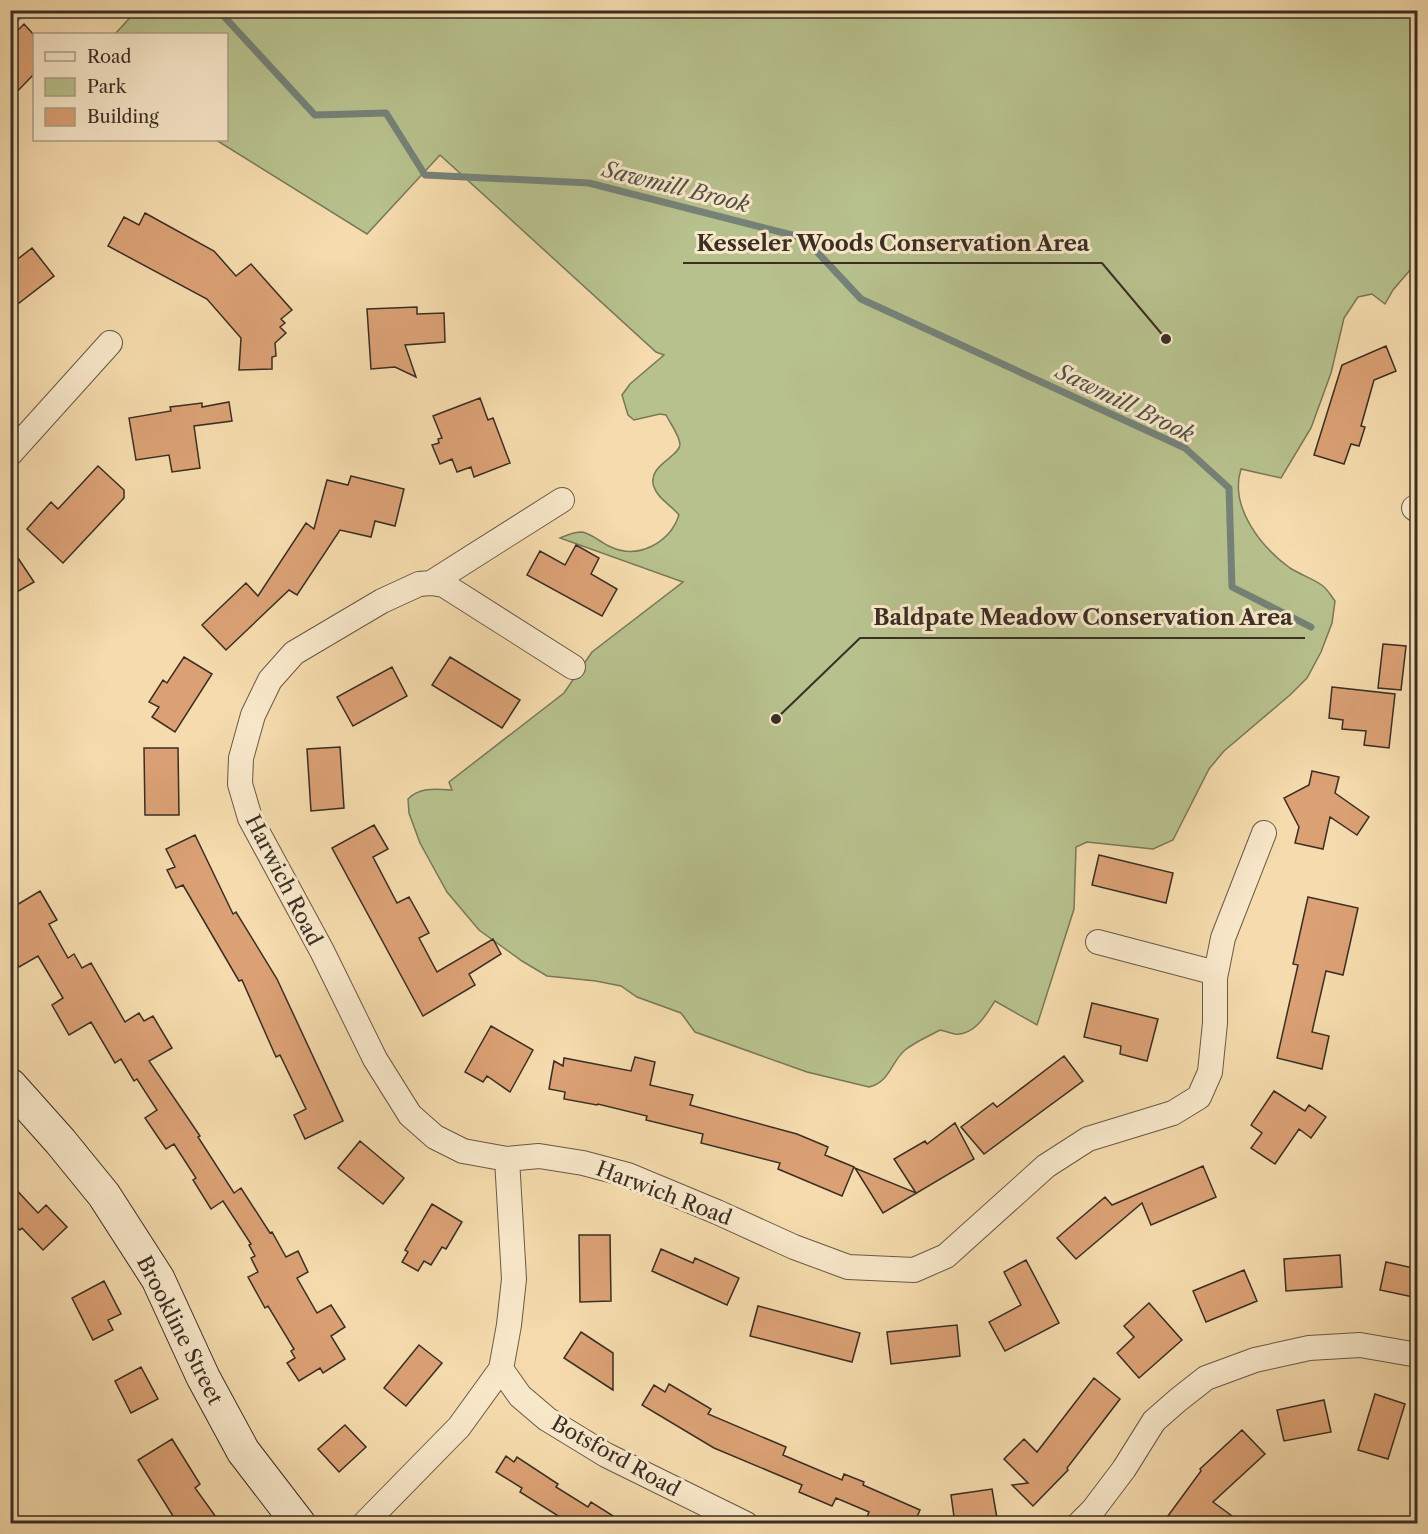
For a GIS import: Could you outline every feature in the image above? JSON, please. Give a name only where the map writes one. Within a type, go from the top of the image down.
[{"type":"main road","name":"Brookline Street","points":[[10,1085],[104,1195],[158,1279],[202,1377],[243,1451],[299,1524]]},
{"type":"street","points":[[10,454],[110,343]]},
{"type":"street","name":"Harwich Road","points":[[562,500],[431,583],[419,584],[382,601],[294,653],[270,680],[253,715],[241,758],[240,784],[250,818],[265,849],[322,951],[375,1059],[410,1115],[435,1137],[463,1150],[507,1159],[539,1156],[584,1163],[628,1175],[794,1247],[848,1267],[914,1270],[946,1256],[1046,1166],[1088,1139],[1173,1113],[1199,1097],[1210,1072],[1215,1023],[1216,973],[1223,938],[1264,833]]},
{"type":"street","points":[[431,583],[444,585],[573,667]]},
{"type":"street","points":[[1098,942],[1216,973]]},
{"type":"street","points":[[364,1524],[459,1427],[501,1369],[514,1279],[507,1159]]},
{"type":"street","points":[[1079,1524],[1093,1510],[1124,1469],[1154,1421],[1206,1378],[1255,1360],[1310,1348],[1360,1345],[1418,1355]]},
{"type":"street","name":"Botsford Road","points":[[501,1369],[520,1396],[547,1419],[606,1455],[746,1524]]},
{"type":"green space","points":[[137,10],[1417,11],[1417,262],[1393,290],[1385,304],[1372,294],[1358,297],[1344,318],[1331,373],[1311,428],[1281,478],[1241,469],[1238,483],[1240,498],[1250,525],[1268,549],[1290,568],[1323,586],[1335,601],[1332,623],[1321,652],[1307,678],[1224,751],[1209,769],[1173,840],[1153,849],[1087,842],[1076,847],[1074,909],[1037,1025],[995,1001],[979,1024],[968,1032],[955,1034],[940,1030],[909,1047],[900,1055],[882,1081],[869,1087],[807,1072],[695,1032],[681,1013],[637,997],[621,986],[547,976],[479,930],[447,892],[420,843],[409,813],[408,799],[418,792],[434,789],[452,790],[449,782],[564,693],[592,652],[683,582],[560,538],[582,532],[611,547],[632,551],[642,550],[661,540],[675,525],[679,515],[658,495],[653,480],[658,468],[678,449],[680,445],[678,438],[666,415],[660,414],[634,420],[628,415],[622,395],[630,384],[664,355],[656,352],[440,155],[367,234],[218,141],[228,141],[228,33],[116,33]]},
{"type":"building","points":[[24,24],[33,34],[33,75],[10,99],[10,38]]},
{"type":"building","points":[[145,213],[214,251],[236,276],[251,264],[292,310],[281,319],[285,323],[280,327],[286,333],[275,343],[276,356],[272,357],[272,369],[239,370],[241,338],[207,299],[108,246],[124,217],[139,225]]},
{"type":"building","points":[[32,248],[54,276],[10,310],[10,265]]},
{"type":"building","points":[[417,307],[417,314],[444,313],[445,342],[405,345],[416,377],[395,367],[371,369],[367,309]]},
{"type":"building","points":[[1386,346],[1396,371],[1374,380],[1361,426],[1365,427],[1359,446],[1351,444],[1344,464],[1314,455],[1342,365]]},
{"type":"building","points":[[480,398],[488,420],[493,418],[510,463],[474,477],[471,467],[457,472],[452,459],[440,464],[432,445],[439,443],[438,439],[442,438],[433,416]]},
{"type":"building","points":[[229,402],[232,421],[194,426],[200,468],[172,472],[169,455],[136,460],[129,418],[171,411],[170,407],[202,403],[202,407]]},
{"type":"building","points":[[98,466],[124,490],[124,498],[63,563],[27,529],[51,502],[58,509]]},
{"type":"building","points":[[351,476],[404,489],[395,526],[375,521],[371,537],[340,530],[297,595],[289,590],[226,650],[202,625],[246,583],[258,596],[306,523],[314,529],[327,480],[348,485]]},
{"type":"building","points":[[576,545],[599,558],[591,574],[617,589],[602,616],[527,575],[540,551],[565,565]]},
{"type":"building","points":[[10,546],[34,582],[10,596]]},
{"type":"building","points":[[1383,644],[1406,646],[1401,690],[1378,688]]},
{"type":"building","points":[[184,657],[212,674],[175,732],[152,717],[159,707],[149,702],[163,680],[167,683]]},
{"type":"building","points":[[450,657],[520,700],[502,728],[432,685]]},
{"type":"building","points":[[392,667],[407,696],[353,726],[337,697]]},
{"type":"building","points":[[1332,687],[1395,694],[1389,748],[1364,745],[1366,731],[1342,729],[1343,720],[1329,718]]},
{"type":"building","points":[[340,747],[344,808],[311,811],[307,749]]},
{"type":"building","points":[[144,748],[178,748],[179,815],[145,815]]},
{"type":"building","points":[[1312,771],[1339,777],[1335,793],[1369,817],[1357,835],[1330,817],[1323,849],[1295,843],[1299,827],[1284,798],[1309,785]]},
{"type":"building","points":[[374,825],[388,849],[373,857],[397,903],[409,897],[429,933],[419,938],[437,972],[493,939],[501,954],[469,974],[475,985],[423,1016],[332,848]]},
{"type":"building","points":[[195,835],[233,914],[236,912],[277,979],[343,1121],[305,1139],[294,1115],[306,1109],[280,1055],[276,1057],[242,980],[239,981],[183,885],[176,888],[167,870],[175,867],[166,849]]},
{"type":"building","points":[[1099,855],[1173,873],[1166,903],[1092,885]]},
{"type":"building","points":[[40,891],[57,920],[49,924],[68,958],[74,954],[82,968],[91,963],[125,1022],[139,1013],[144,1021],[153,1016],[172,1048],[149,1061],[200,1136],[198,1137],[234,1193],[241,1188],[270,1233],[272,1232],[286,1257],[298,1251],[308,1272],[297,1278],[317,1313],[331,1305],[345,1327],[331,1336],[345,1359],[323,1373],[320,1368],[299,1381],[287,1363],[295,1358],[291,1351],[294,1349],[268,1306],[265,1308],[248,1277],[258,1272],[251,1258],[255,1256],[249,1245],[251,1244],[223,1201],[211,1209],[193,1180],[196,1178],[174,1144],[166,1149],[145,1118],[157,1110],[137,1079],[134,1081],[121,1059],[115,1063],[91,1022],[69,1035],[52,1005],[63,998],[38,956],[19,967],[10,954],[10,909]]},
{"type":"building","points":[[1308,897],[1358,908],[1343,975],[1326,971],[1312,1032],[1329,1036],[1322,1069],[1277,1058],[1298,965],[1293,964]]},
{"type":"building","points":[[1092,1003],[1158,1019],[1147,1061],[1120,1054],[1121,1046],[1084,1037]]},
{"type":"building","points":[[491,1026],[533,1050],[510,1092],[487,1076],[483,1082],[465,1072]]},
{"type":"building","points":[[1064,1056],[1083,1081],[984,1154],[961,1127],[993,1103],[997,1107]]},
{"type":"building","points":[[635,1057],[655,1062],[650,1085],[693,1095],[690,1105],[797,1134],[828,1147],[825,1155],[854,1167],[842,1196],[778,1169],[780,1163],[701,1143],[703,1134],[646,1120],[647,1116],[598,1104],[564,1099],[565,1092],[549,1089],[554,1061],[563,1066],[564,1058],[631,1071]]},
{"type":"building","points":[[1274,1091],[1305,1111],[1309,1105],[1326,1117],[1311,1138],[1299,1129],[1275,1164],[1251,1148],[1262,1133],[1251,1125]]},
{"type":"building","points":[[955,1123],[974,1159],[883,1213],[855,1168],[916,1193],[894,1159],[925,1141],[927,1144]]},
{"type":"building","points":[[360,1141],[404,1178],[383,1204],[338,1168]]},
{"type":"building","points":[[1203,1166],[1216,1197],[1151,1225],[1142,1203],[1076,1259],[1057,1238],[1105,1197],[1112,1205]]},
{"type":"building","points":[[10,1183],[38,1213],[46,1205],[67,1227],[43,1250],[22,1228],[20,1230],[10,1220]]},
{"type":"building","points":[[432,1204],[462,1222],[446,1249],[442,1247],[431,1265],[424,1261],[418,1271],[402,1262],[408,1252],[405,1250]]},
{"type":"building","points":[[579,1235],[610,1235],[611,1301],[580,1302]]},
{"type":"building","points":[[661,1249],[693,1263],[695,1258],[739,1278],[727,1305],[652,1271]]},
{"type":"building","points":[[1340,1255],[1342,1287],[1286,1291],[1284,1259]]},
{"type":"building","points":[[1026,1260],[1059,1323],[1005,1351],[989,1322],[1021,1305],[1004,1272]]},
{"type":"building","points":[[1386,1262],[1418,1269],[1418,1298],[1380,1290]]},
{"type":"building","points":[[1244,1270],[1257,1301],[1206,1322],[1193,1291]]},
{"type":"building","points":[[104,1281],[121,1314],[108,1320],[113,1330],[93,1340],[72,1298]]},
{"type":"building","points":[[1149,1303],[1182,1340],[1139,1378],[1117,1353],[1134,1337],[1124,1326]]},
{"type":"building","points":[[758,1306],[860,1333],[852,1362],[750,1336]]},
{"type":"building","points":[[957,1325],[960,1356],[891,1364],[887,1332]]},
{"type":"building","points":[[581,1332],[613,1353],[613,1390],[564,1358]]},
{"type":"building","points":[[419,1345],[442,1363],[406,1406],[384,1388]]},
{"type":"building","points":[[141,1367],[158,1399],[131,1413],[115,1381]]},
{"type":"building","points":[[1094,1378],[1120,1399],[1067,1468],[1068,1470],[1033,1506],[1012,1485],[1028,1483],[1004,1459],[1024,1439],[1037,1452]]},
{"type":"building","points":[[669,1384],[711,1409],[708,1414],[786,1447],[783,1455],[842,1480],[844,1474],[864,1482],[863,1485],[920,1510],[914,1524],[881,1524],[867,1517],[869,1512],[836,1498],[832,1506],[799,1492],[802,1485],[714,1448],[642,1405],[654,1385],[665,1392]]},
{"type":"building","points":[[1375,1394],[1405,1404],[1388,1459],[1358,1450]]},
{"type":"building","points":[[1324,1400],[1331,1432],[1284,1441],[1277,1410]]},
{"type":"building","points":[[345,1425],[366,1447],[339,1472],[318,1449]]},
{"type":"building","points":[[1242,1430],[1265,1454],[1213,1502],[1243,1524],[1162,1524],[1201,1471],[1200,1469]]},
{"type":"building","points":[[172,1439],[200,1484],[195,1488],[221,1524],[178,1524],[138,1460]]},
{"type":"building","points":[[506,1456],[514,1462],[517,1457],[558,1484],[556,1487],[588,1507],[591,1502],[626,1524],[571,1524],[520,1492],[522,1488],[496,1472]]},
{"type":"building","points":[[992,1489],[998,1524],[955,1524],[951,1495]]},
{"type":"waterway","name":"Sawmill Brook","points":[[10,23],[27,10]]},
{"type":"waterway","name":"Sawmill Brook","points":[[218,10],[315,115],[386,113],[425,175],[589,183],[804,238],[861,299],[1185,448],[1229,488],[1232,587],[1311,627]]},
{"type":"place","name":"Kesseler Woods Conservation Area","points":[[1166,339]]},
{"type":"place","name":"Baldpate Meadow Conservation Area","points":[[776,719]]}]
